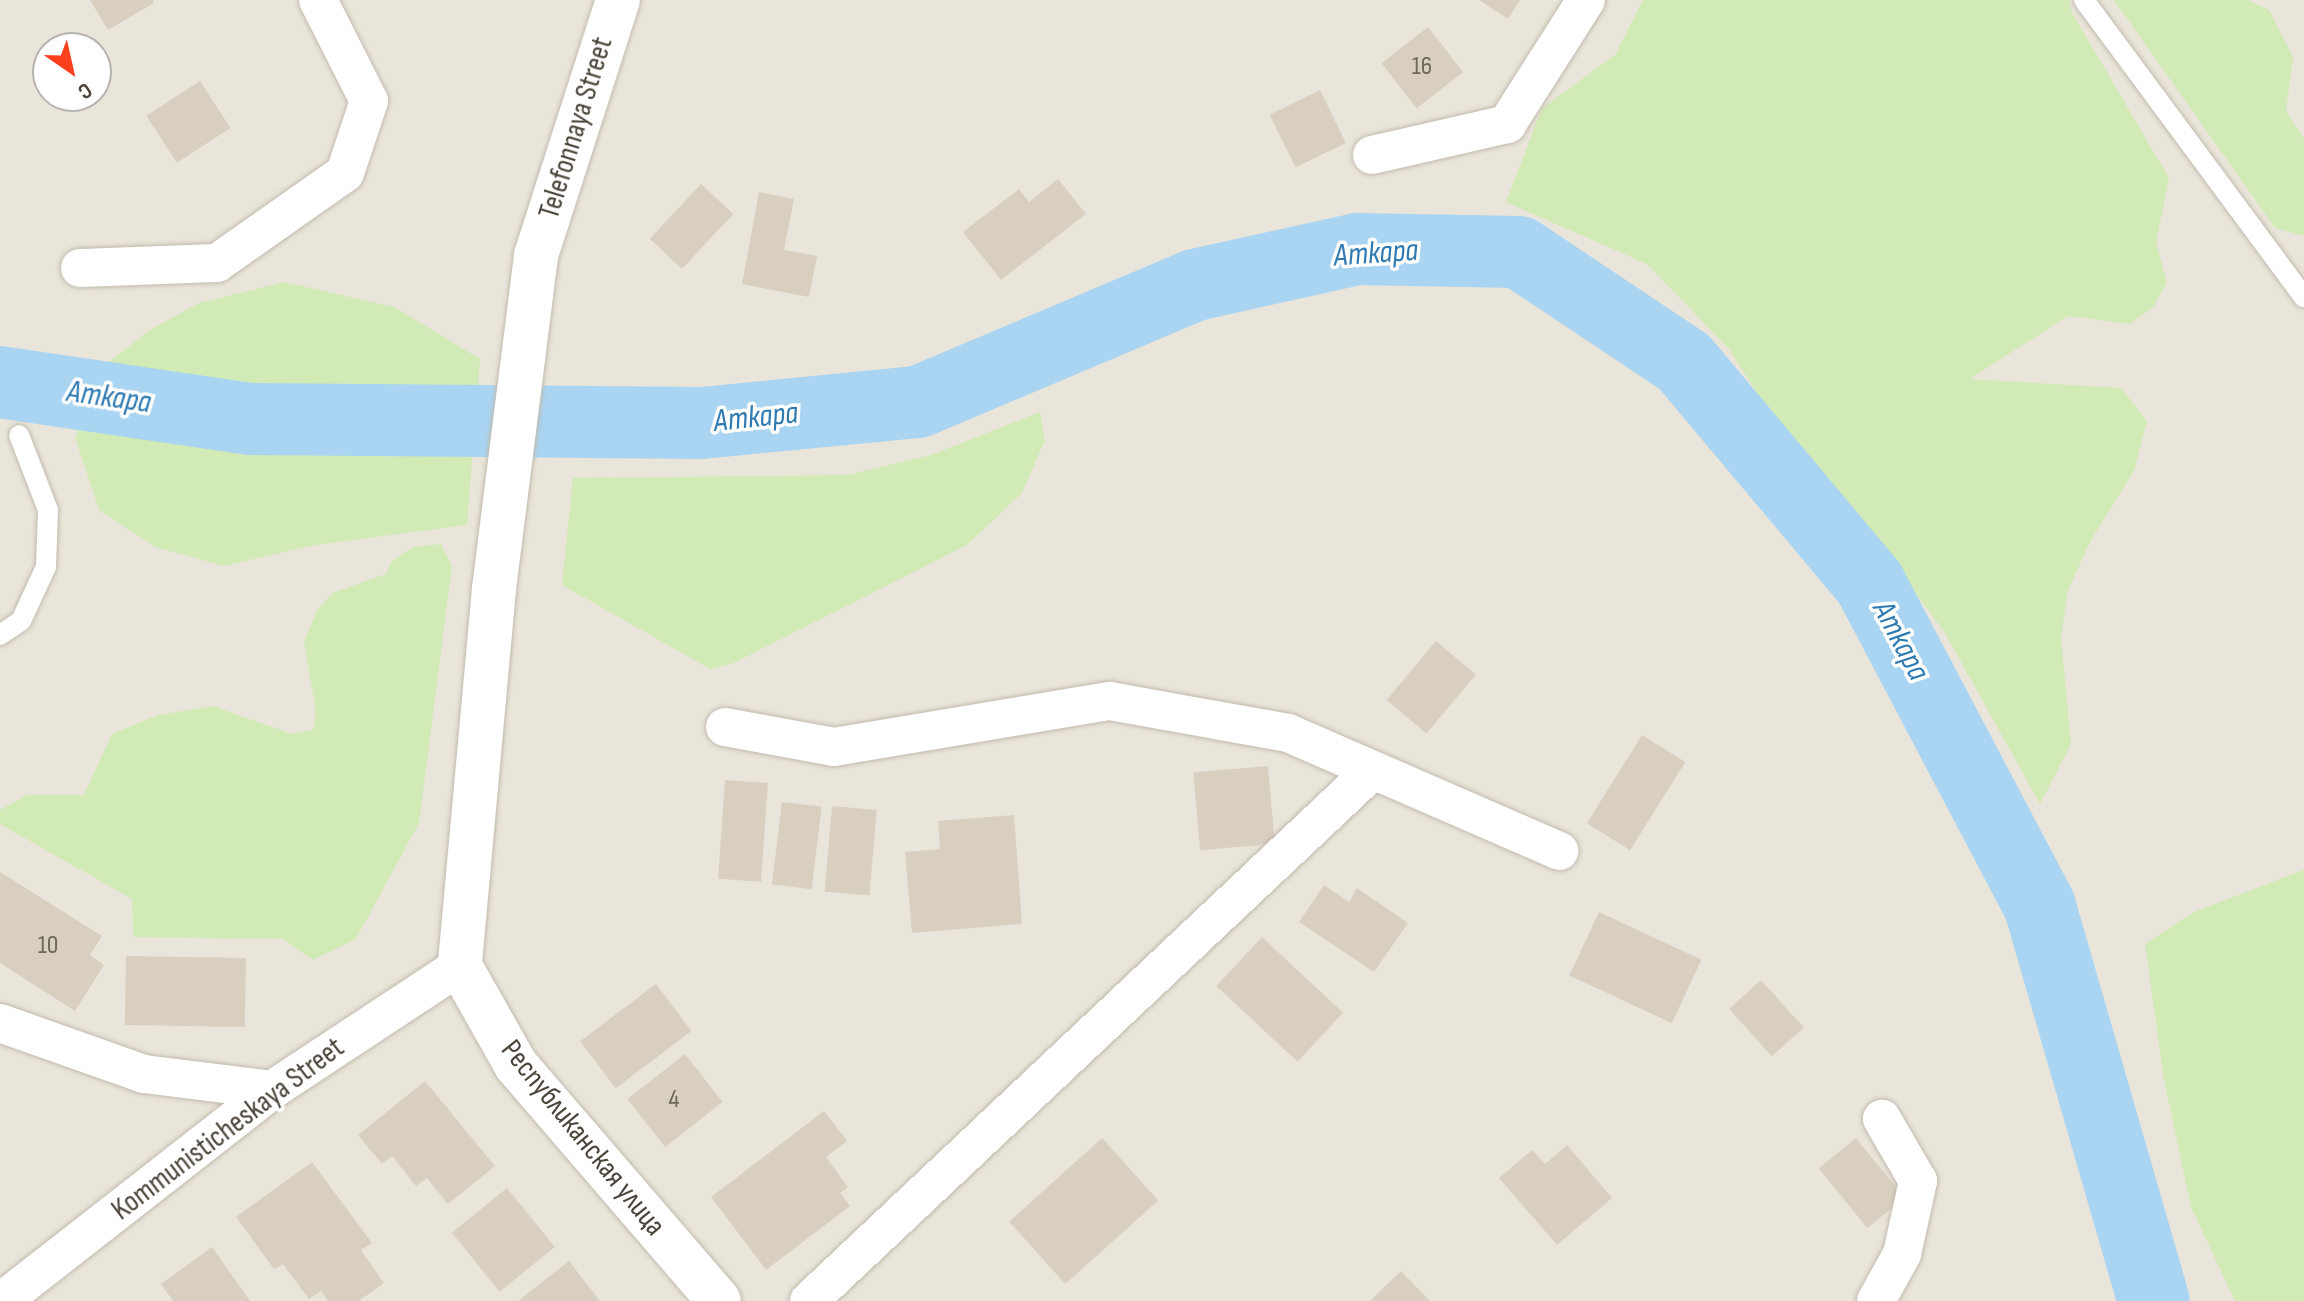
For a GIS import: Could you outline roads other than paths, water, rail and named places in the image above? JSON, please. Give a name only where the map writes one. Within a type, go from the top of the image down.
[{"type":"street","points":[[80,268],[217,263],[345,173],[369,101],[318,0]]},
{"type":"street","name":"Telefonnaya Street","points":[[460,966],[487,680],[536,256],[618,0]]},
{"type":"street","points":[[1372,155],[1507,124],[1586,0]]},
{"type":"street","points":[[725,727],[834,747],[1110,701],[1288,733],[1371,772],[1560,851]]},
{"type":"street","points":[[809,1301],[1371,772]]},
{"type":"street","name":"Kommunisticheskaya Street","points":[[2,1301],[272,1090],[460,966]]},
{"type":"street","name":"Республиканская улица","points":[[460,966],[516,1065],[719,1301]]},
{"type":"street","points":[[0,1023],[144,1074],[272,1090]]},
{"type":"street","points":[[1876,1301],[1902,1254],[1918,1181],[1882,1119]]},
{"type":"lane","points":[[2084,0],[2304,297]]},
{"type":"lane","points":[[0,635],[21,621],[46,567],[48,510],[19,435]]},
{"type":"waterway","name":"Аткара","points":[[0,382],[251,419],[702,423],[918,402],[1195,285],[1358,249],[1519,252],[1684,362],[1870,584],[2040,907],[2154,1301]]}]
